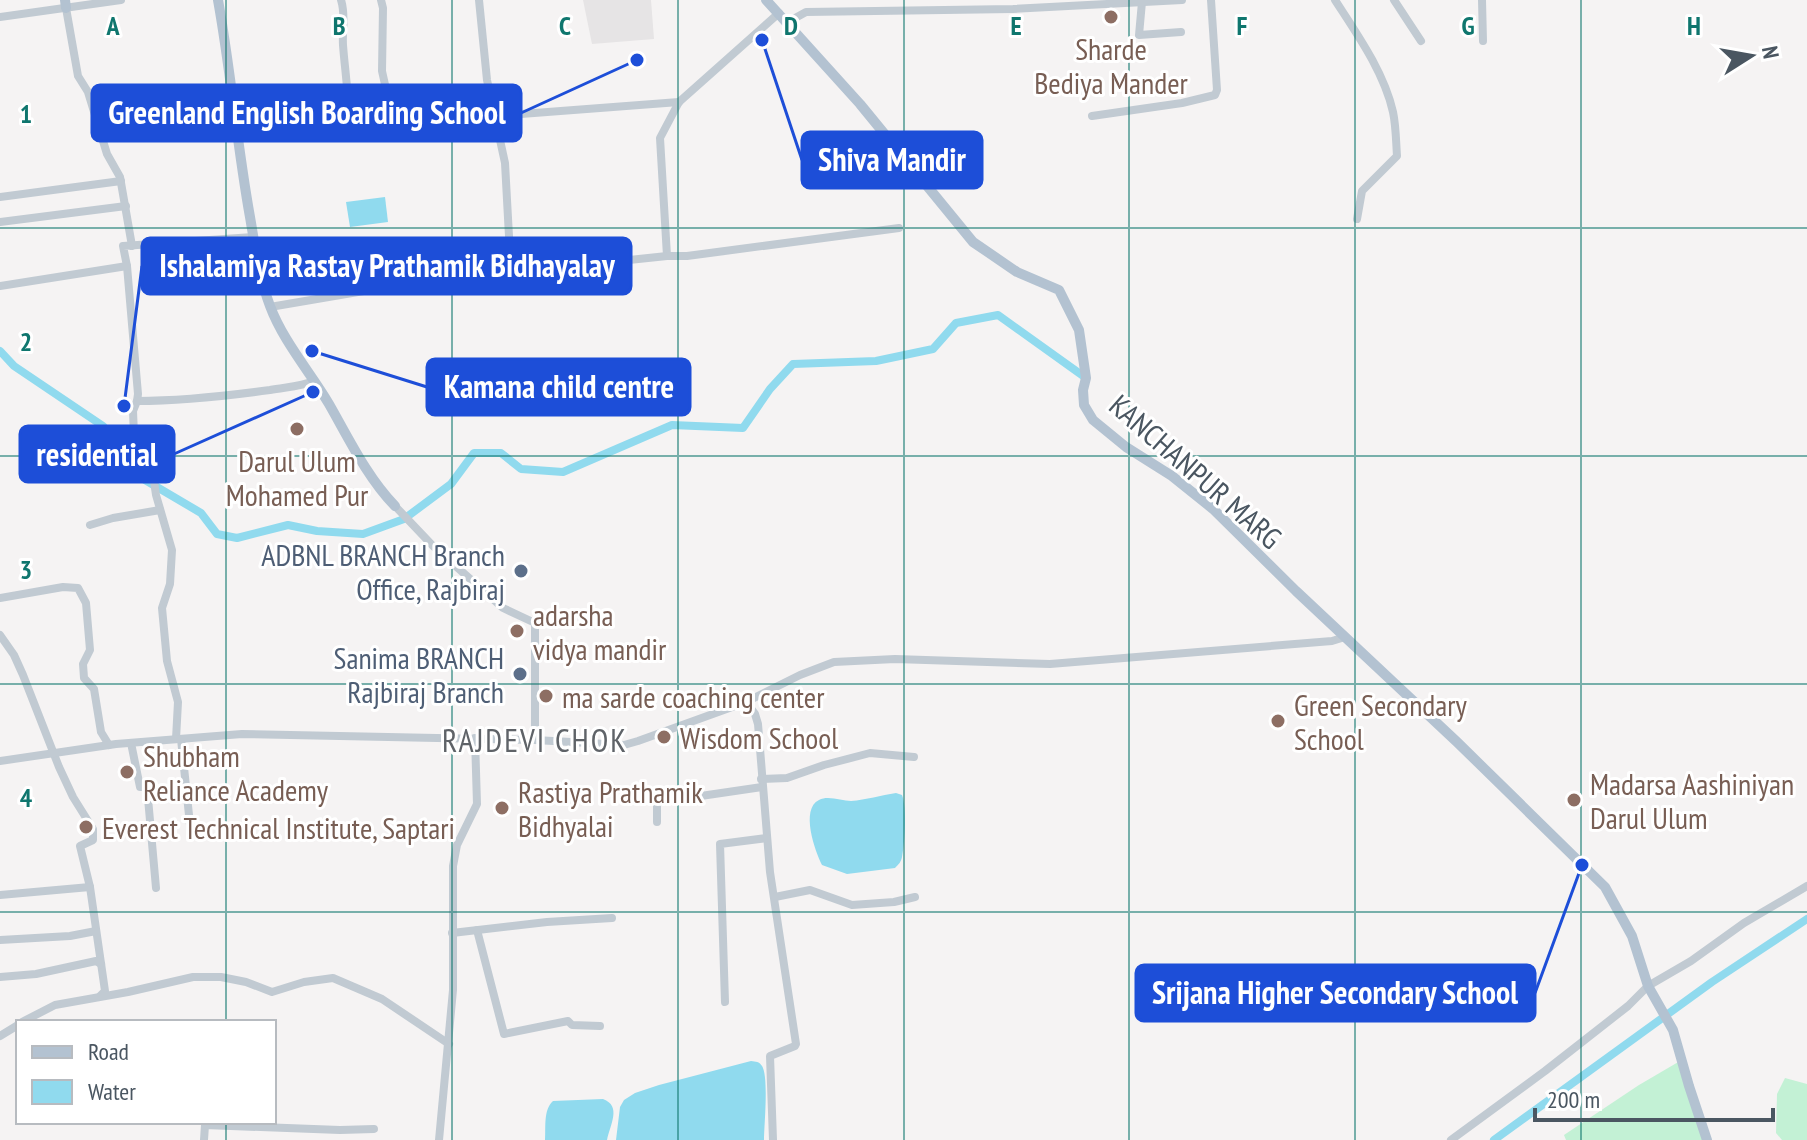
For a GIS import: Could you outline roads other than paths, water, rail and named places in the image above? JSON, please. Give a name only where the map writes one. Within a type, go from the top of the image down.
[{"type":"main road","points":[[218,0],[253,237],[270,307],[367,468],[395,506]]},
{"type":"main road","name":"KANCHANPUR MARG","points":[[766,0],[860,104],[973,242],[1017,272],[1059,290],[1079,330],[1086,378],[1084,405],[1093,420],[1213,509],[1605,887],[1632,936],[1648,986],[1673,1030],[1707,1140]]},
{"type":"street","points":[[0,17],[66,4],[121,0]]},
{"type":"street","points":[[341,0],[349,102],[348,128]]},
{"type":"street","points":[[381,0],[382,71],[386,89]]},
{"type":"street","points":[[479,0],[487,80],[505,163],[511,273]]},
{"type":"street","points":[[804,0],[806,12]]},
{"type":"street","points":[[788,22],[806,12],[1182,0]]},
{"type":"street","points":[[1092,116],[1215,95],[1211,0]]},
{"type":"street","points":[[1335,0],[1373,62],[1394,115],[1397,156],[1362,191],[1357,219]]},
{"type":"street","points":[[1394,0],[1421,41]]},
{"type":"street","points":[[1482,0],[1483,41]]},
{"type":"street","points":[[1138,2],[1139,35],[1181,32]]},
{"type":"street","points":[[66,4],[78,76],[88,92],[107,154],[121,181],[132,246]]},
{"type":"street","points":[[667,256],[660,138],[679,102],[779,13]]},
{"type":"street","points":[[495,116],[679,102]]},
{"type":"street","points":[[0,197],[121,181]]},
{"type":"street","points":[[0,222],[126,206]]},
{"type":"street","points":[[270,307],[440,278],[687,256],[899,228]]},
{"type":"street","points":[[191,834],[179,739],[178,702],[167,661],[162,608],[170,584],[172,550],[156,495],[152,468],[141,453],[134,435],[133,411],[138,394],[123,246],[253,237]]},
{"type":"street","points":[[0,286],[127,266]]},
{"type":"street","points":[[137,401],[172,401],[257,392],[314,381]]},
{"type":"street","points":[[395,506],[433,546],[503,608],[535,623],[535,740]]},
{"type":"street","points":[[90,525],[160,510]]},
{"type":"street","points":[[0,598],[63,587],[78,588],[86,603],[90,650],[83,664],[84,678],[94,689],[101,732],[109,745]]},
{"type":"street","points":[[0,635],[14,655],[73,797],[93,829],[93,840],[80,846],[90,887],[105,991],[98,997]]},
{"type":"street","points":[[0,761],[109,745],[242,734],[475,738],[624,745],[746,702],[834,662],[895,659],[1050,664],[1332,641],[1345,637]]},
{"type":"street","points":[[746,702],[758,724],[767,838],[796,1045],[770,1055],[773,1140]]},
{"type":"street","points":[[439,1140],[453,990],[453,866],[457,845],[477,804],[475,738]]},
{"type":"street","points":[[131,743],[140,787],[147,787],[156,888]]},
{"type":"street","points":[[657,822],[655,807],[660,802],[787,778],[870,753],[914,757]]},
{"type":"street","points":[[725,1002],[720,844],[767,838]]},
{"type":"street","points":[[1451,1140],[1569,1053],[1648,986],[1807,886]]},
{"type":"street","points":[[0,895],[90,887]]},
{"type":"street","points":[[775,897],[810,890],[852,905],[915,897]]},
{"type":"street","points":[[452,933],[612,918]]},
{"type":"street","points":[[477,930],[504,1034],[568,1021],[572,1025],[600,1026]]},
{"type":"street","points":[[0,940],[70,936],[96,931]]},
{"type":"street","points":[[0,977],[36,974],[96,961],[101,964]]},
{"type":"street","points":[[26,1020],[55,1005],[193,977],[221,977],[272,992],[304,982],[333,978],[382,999],[449,1044]]},
{"type":"street","points":[[204,1140],[205,1125],[374,1129]]},
{"type":"water","points":[[385,197],[388,222],[350,227],[346,202]]},
{"type":"water","points":[[896,793],[902,795],[904,801],[905,825],[902,857],[895,868],[847,874],[822,865],[811,831],[810,812],[813,805],[823,799],[851,801]]},
{"type":"water","points":[[751,1061],[760,1063],[764,1072],[764,1140],[616,1140],[620,1107],[635,1093]]},
{"type":"water","points":[[603,1099],[609,1102],[613,1111],[607,1140],[545,1140],[546,1114],[553,1101]]},
{"type":"waterway","points":[[0,351],[14,366],[103,426],[145,480],[201,513],[217,534],[237,538],[288,525],[317,531],[363,534],[404,519],[451,484],[474,453],[501,453],[521,469],[563,472],[672,425],[743,428],[770,389],[793,364],[876,361],[933,349],[956,323],[998,315],[1086,378]]},
{"type":"waterway","points":[[1494,1140],[1712,982],[1807,919]]},
{"type":"place","name":"Sharde Bediya Mander","points":[[1111,17]]},
{"type":"place","name":"Shiva Mandir","points":[[762,40]]},
{"type":"place","name":"Greenland English Boarding School","points":[[637,60]]},
{"type":"place","name":"Kamana child centre","points":[[312,351]]},
{"type":"place","name":"residential","points":[[313,392]]},
{"type":"place","name":"Ishalamiya Rastay Prathamik Bidhayalay","points":[[124,406]]},
{"type":"place","name":"Darul Ulum Mohamed Pur","points":[[297,429]]},
{"type":"place","name":"ADBNL BRANCH Branch Office, Rajbiraj","points":[[521,571]]},
{"type":"place","name":"adarsha vidya mandir","points":[[517,631]]},
{"type":"place","name":"Sanima BRANCH Rajbiraj Branch","points":[[520,674]]},
{"type":"place","name":"ma sarde coaching center","points":[[546,696]]},
{"type":"place","name":"Green Secondary School","points":[[1278,721]]},
{"type":"place","name":"Wisdom School","points":[[664,737]]},
{"type":"place","name":"Shubham Reliance Academy","points":[[127,772]]},
{"type":"place","name":"Madarsa Aashiniyan Darul Ulum","points":[[1574,800]]},
{"type":"place","name":"Rastiya Prathamik Bidhyalai","points":[[502,808]]},
{"type":"place","name":"Everest Technical Institute, Saptari","points":[[86,827]]},
{"type":"place","name":"Srijana Higher Secondary School","points":[[1582,865]]},
{"type":"district","name":"RAJDEVI CHOK","points":[[535,740]]}]
